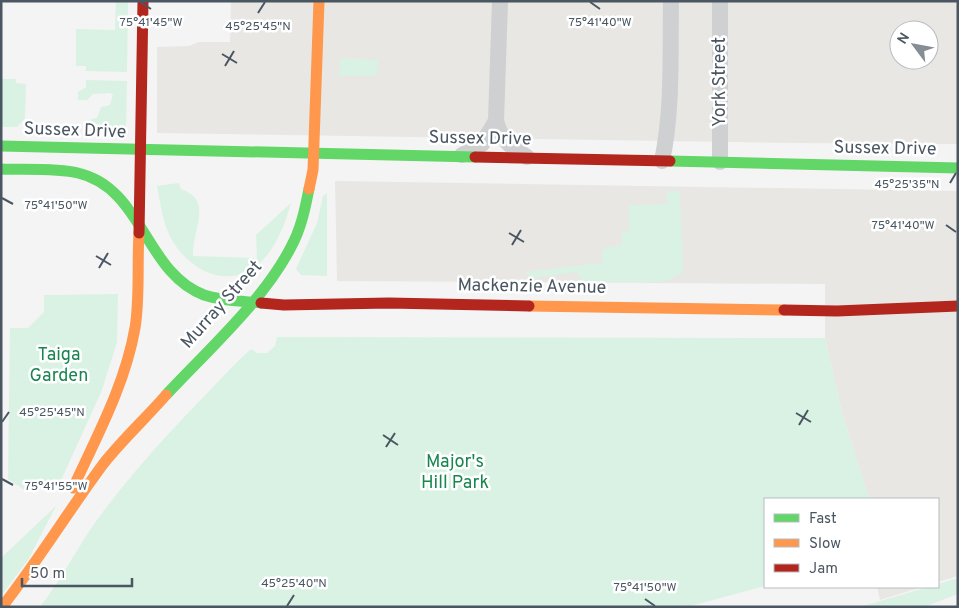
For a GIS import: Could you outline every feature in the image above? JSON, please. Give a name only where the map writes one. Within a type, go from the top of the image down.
[{"type":"main road","points":[[2,607],[34,566],[55,530],[124,374],[136,319],[142,150],[143,1]]},
{"type":"main road","name":"Murray Street","points":[[55,530],[116,448],[252,302],[276,271],[297,233],[308,198],[315,152],[319,1]]},
{"type":"main road","name":"Sussex Drive","points":[[1,146],[958,168]]},
{"type":"main road","points":[[1,169],[78,173],[108,187],[140,223]]},
{"type":"main road","name":"Mackenzie Avenue","points":[[140,223],[166,266],[189,287],[217,298],[252,302],[284,305],[388,303],[660,306],[837,311],[958,306]]},
{"type":"street","points":[[500,1],[496,121],[499,132],[507,144],[527,157]]},
{"type":"street","points":[[662,161],[667,136],[671,1]]},
{"type":"street","name":"York Street","points":[[720,1],[720,162]]},
{"type":"street","points":[[462,156],[482,144],[496,121]]},
{"type":"shaded area","points":[[231,1],[958,1],[958,144],[157,133],[157,47],[189,46],[199,42],[230,42]]},
{"type":"shaded area","points":[[335,181],[958,191],[958,576],[939,582],[939,498],[869,498],[842,413],[825,338],[825,284],[337,281]]},
{"type":"shaded area","points":[[877,588],[919,588],[880,600]]},
{"type":"green space","points":[[116,1],[128,1],[127,72],[86,71],[86,66],[76,66],[76,29],[115,30]]},
{"type":"green space","points":[[341,58],[378,60],[377,76],[339,76]]},
{"type":"green space","points":[[1,79],[16,79],[16,83],[26,84],[25,118],[17,127],[1,127]]},
{"type":"green space","points":[[86,80],[127,81],[126,127],[123,130],[91,129],[91,119],[97,118],[101,107],[110,105],[113,95],[110,93],[93,94],[87,100],[78,100],[78,92],[86,87]]},
{"type":"green space","points":[[179,183],[181,189],[191,194],[197,200],[199,208],[193,256],[257,258],[256,235],[291,203],[282,228],[269,253],[256,266],[244,273],[231,276],[218,276],[206,272],[195,265],[184,256],[169,234],[160,204],[157,186]]},
{"type":"green space","points":[[667,191],[680,191],[683,273],[663,282],[572,282],[581,279],[577,272],[534,278],[524,272],[602,263],[602,250],[622,244],[622,231],[629,231],[629,205],[667,204]]},
{"type":"green space","points":[[327,193],[327,276],[301,275],[296,269],[317,223],[323,196]]},
{"type":"green space","name":"Taiga Garden","points":[[118,294],[117,342],[102,390],[58,487],[23,489],[8,479],[10,328],[28,328],[44,312],[44,295]]},
{"type":"green space","name":"Major's Hill Park","points":[[277,337],[825,338],[842,413],[869,498],[764,498],[764,586],[687,607],[40,607],[92,527],[144,461],[251,349],[257,353],[267,353],[275,346]]},
{"type":"green space","points":[[56,506],[28,560],[1,596],[1,558]]},
{"type":"green space","points":[[958,578],[958,594],[924,607],[860,607],[925,588],[939,588],[939,584]]},
{"type":"traffic: fast","points":[[1,146],[475,157]]},
{"type":"traffic: fast","points":[[670,161],[958,168]]},
{"type":"traffic: fast","points":[[1,169],[70,171],[100,182],[117,195],[131,212],[155,251],[184,284],[211,297],[261,303]]},
{"type":"traffic: fast","points":[[166,395],[234,324],[280,267],[297,233],[309,189]]},
{"type":"traffic: slow","points":[[309,189],[313,170],[319,1]]},
{"type":"traffic: slow","points":[[73,488],[109,410],[130,349],[135,328],[137,305],[139,233]]},
{"type":"traffic: slow","points":[[529,306],[784,310]]},
{"type":"traffic: slow","points":[[2,607],[104,463],[166,395]]},
{"type":"traffic: jam","points":[[139,233],[143,1]]},
{"type":"traffic: jam","points":[[475,157],[670,161]]},
{"type":"traffic: jam","points":[[261,303],[284,305],[389,303],[529,306]]},
{"type":"traffic: jam","points":[[784,310],[837,311],[958,306]]}]
